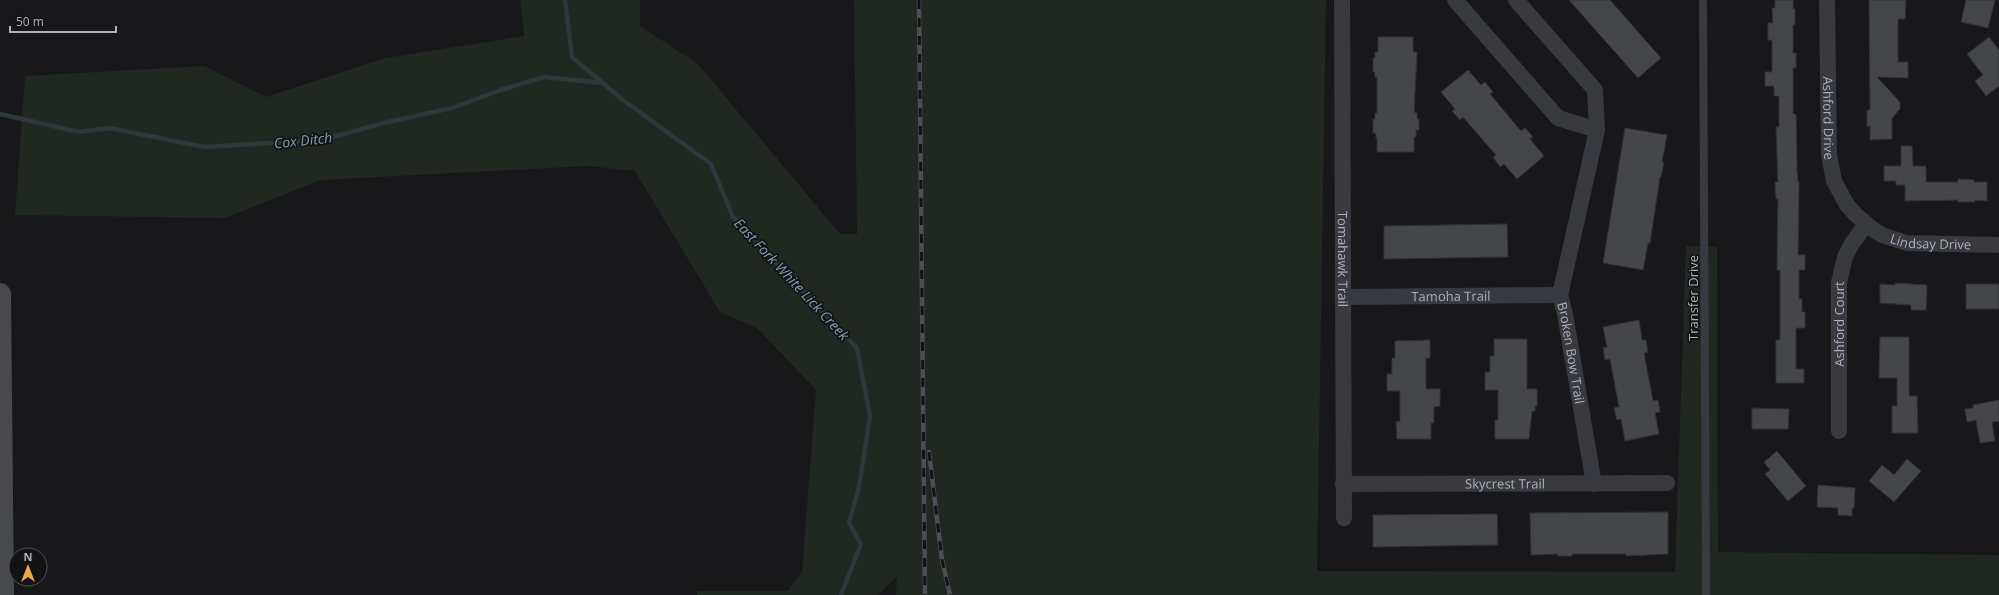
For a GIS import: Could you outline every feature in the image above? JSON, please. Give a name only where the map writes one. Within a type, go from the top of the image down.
[{"type":"main road","points":[[0,294],[3,595]]},
{"type":"street","name":"Tomahawk Trail","points":[[1342,0],[1344,518]]},
{"type":"street","points":[[1455,0],[1558,118],[1596,130]]},
{"type":"street","name":"Broken Bow Trail","points":[[1516,0],[1595,90],[1596,130],[1560,295],[1565,314],[1594,484]]},
{"type":"street","name":"Ashford Drive","points":[[1827,0],[1828,148],[1831,167],[1834,181],[1843,199],[1856,215],[1866,224]]},
{"type":"street","name":"Lindsay Drive","points":[[1866,224],[1882,235],[1914,245],[1999,245]]},
{"type":"street","name":"Ashford Court","points":[[1839,431],[1839,282],[1845,257],[1851,245],[1866,224]]},
{"type":"street","name":"Tamoha Trail","points":[[1342,297],[1560,295]]},
{"type":"street","name":"Skycrest Trail","points":[[1343,484],[1666,483]]},
{"type":"lane","name":"Transfer Drive","points":[[1703,0],[1706,595]]},
{"type":"shaded area","points":[[520,0],[640,0],[640,26],[698,64],[840,234],[857,234],[854,0],[1326,0],[1317,571],[1675,572],[1686,246],[1717,247],[1718,552],[1999,555],[1999,595],[896,595],[897,577],[878,595],[697,595],[697,591],[787,591],[802,572],[816,390],[758,329],[720,312],[635,171],[588,166],[321,180],[225,218],[15,215],[25,76],[204,66],[266,97],[385,58],[524,36]]},
{"type":"building","points":[[1569,0],[1610,0],[1661,58],[1638,78]]},
{"type":"building","points":[[1775,0],[1793,0],[1793,9],[1795,9],[1795,25],[1793,25],[1793,53],[1796,53],[1796,68],[1793,68],[1793,114],[1796,114],[1797,169],[1799,182],[1798,255],[1805,255],[1805,270],[1799,270],[1799,299],[1802,299],[1802,312],[1805,312],[1805,328],[1796,328],[1796,369],[1804,369],[1804,383],[1776,383],[1776,340],[1780,340],[1780,270],[1777,270],[1778,199],[1776,199],[1775,182],[1778,182],[1776,127],[1779,127],[1779,96],[1774,96],[1774,86],[1765,86],[1765,72],[1772,72],[1772,40],[1768,40],[1768,23],[1773,23],[1772,8],[1775,8]]},
{"type":"building","points":[[1869,0],[1906,0],[1905,19],[1898,19],[1898,62],[1908,62],[1908,78],[1877,77],[1900,102],[1900,109],[1892,118],[1892,139],[1870,140],[1870,126],[1867,127],[1867,110],[1870,110]]},
{"type":"building","points":[[1966,0],[1995,0],[1988,28],[1961,22]]},
{"type":"building","points":[[1378,37],[1413,37],[1413,52],[1417,52],[1414,112],[1417,113],[1417,119],[1419,119],[1419,130],[1416,130],[1416,137],[1414,137],[1414,152],[1377,152],[1376,133],[1373,133],[1373,119],[1375,119],[1375,113],[1377,113],[1377,77],[1375,77],[1375,72],[1373,72],[1373,58],[1375,58],[1375,52],[1378,52]]},
{"type":"building","points":[[1989,37],[1999,50],[1999,86],[1986,96],[1975,81],[1983,75],[1967,54]]},
{"type":"building","points":[[1468,70],[1481,85],[1485,82],[1493,92],[1490,94],[1521,131],[1525,128],[1533,137],[1530,139],[1544,156],[1517,179],[1504,164],[1500,167],[1493,157],[1496,155],[1463,117],[1460,120],[1452,111],[1455,109],[1441,92]]},
{"type":"building","points":[[1625,128],[1667,135],[1662,162],[1664,162],[1660,177],[1650,243],[1648,243],[1643,270],[1603,263]]},
{"type":"building","points":[[1901,146],[1912,146],[1913,166],[1926,166],[1926,182],[1958,182],[1958,179],[1974,180],[1974,182],[1987,182],[1987,201],[1905,201],[1905,185],[1896,185],[1896,181],[1884,181],[1884,166],[1901,166]]},
{"type":"building","points":[[1507,224],[1508,257],[1384,259],[1384,226]]},
{"type":"building","points":[[1895,283],[1927,285],[1926,310],[1911,310],[1911,305],[1880,303],[1880,284],[1895,285]]},
{"type":"building","points":[[1966,284],[1999,284],[1999,309],[1966,309]]},
{"type":"building","points":[[1639,320],[1642,340],[1646,340],[1648,352],[1644,353],[1653,401],[1658,400],[1660,412],[1655,413],[1659,434],[1625,441],[1621,419],[1617,420],[1614,408],[1619,407],[1610,359],[1605,360],[1603,348],[1607,347],[1603,327]]},
{"type":"building","points":[[1880,337],[1909,337],[1909,396],[1917,396],[1918,433],[1892,433],[1892,406],[1897,406],[1897,378],[1879,378]]},
{"type":"building","points":[[1494,339],[1527,339],[1527,389],[1537,389],[1537,406],[1535,406],[1535,411],[1532,411],[1529,439],[1495,439],[1495,420],[1498,420],[1498,390],[1485,390],[1485,372],[1490,372],[1490,356],[1494,356]]},
{"type":"building","points":[[1430,340],[1430,358],[1426,358],[1426,389],[1440,389],[1440,406],[1434,407],[1434,423],[1431,423],[1431,439],[1397,439],[1396,422],[1400,421],[1400,391],[1387,391],[1387,374],[1392,374],[1392,358],[1395,358],[1395,341]]},
{"type":"building","points":[[1999,400],[1999,421],[1992,422],[1995,441],[1980,443],[1976,420],[1967,422],[1965,409],[1973,408],[1973,405]]},
{"type":"building","points":[[1752,408],[1789,409],[1788,429],[1752,429]]},
{"type":"building","points":[[1777,451],[1806,486],[1788,501],[1765,474],[1770,470],[1764,462]]},
{"type":"building","points":[[1907,459],[1921,471],[1894,502],[1869,481],[1882,465],[1894,475]]},
{"type":"building","points":[[1818,485],[1855,488],[1852,516],[1838,515],[1838,508],[1817,507]]},
{"type":"building","points":[[1668,512],[1668,554],[1626,556],[1626,554],[1572,554],[1572,556],[1558,556],[1558,554],[1531,555],[1530,513]]},
{"type":"building","points":[[1497,514],[1498,545],[1373,547],[1373,515]]},
{"type":"waterway","name":"East Fork White Lick Creek","points":[[565,0],[572,57],[623,100],[711,164],[733,217],[857,348],[870,416],[859,487],[849,523],[861,544],[841,595]]},
{"type":"waterway","name":"Cox Ditch","points":[[0,114],[79,132],[110,128],[204,147],[321,140],[384,123],[452,108],[501,90],[544,77],[602,83]]},
{"type":"railway","points":[[919,0],[925,595]]},
{"type":"railway","points":[[929,452],[942,560],[950,595]]}]
